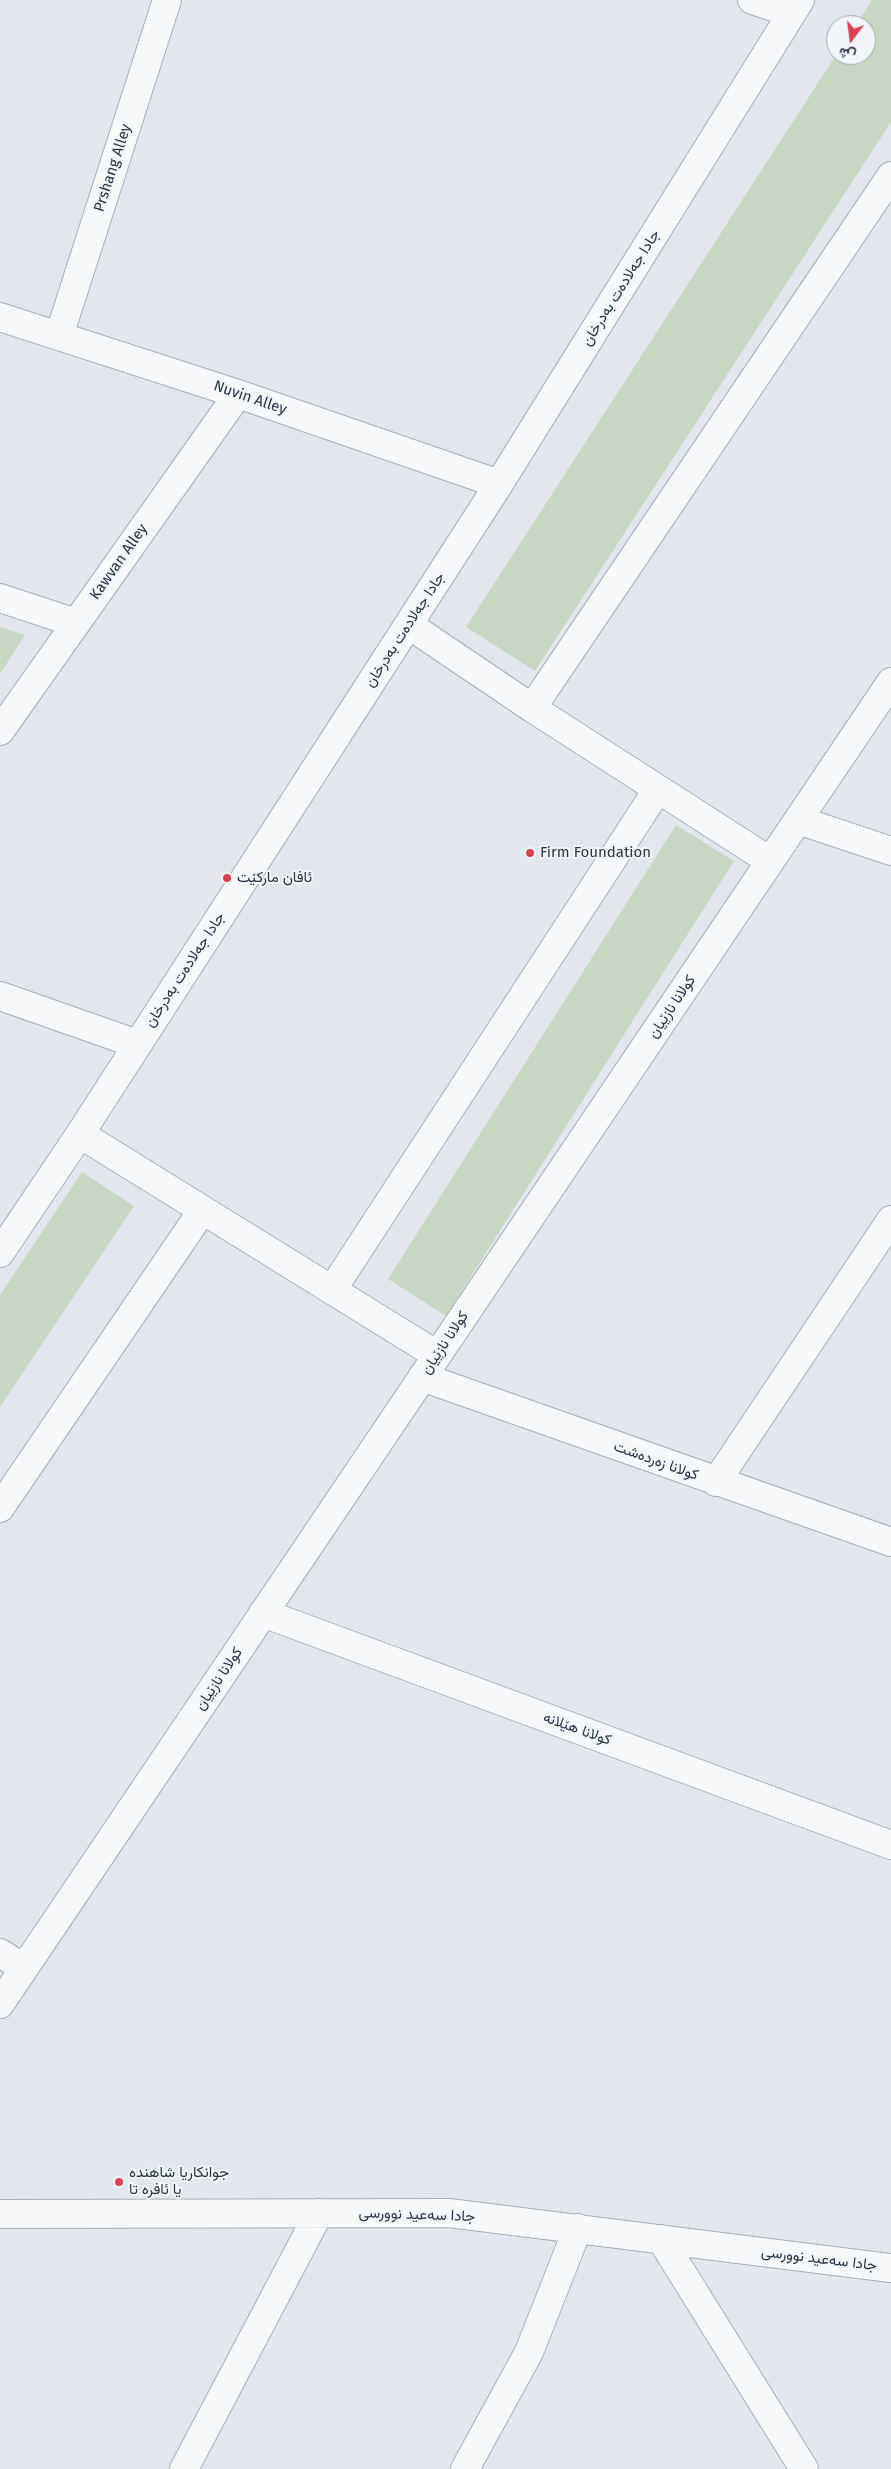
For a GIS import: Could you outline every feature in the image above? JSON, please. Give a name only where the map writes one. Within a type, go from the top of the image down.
[{"type":"street","name":"Prshang Alley","points":[[59,336],[167,0]]},
{"type":"street","points":[[752,0],[796,7]]},
{"type":"street","name":"جادا جەلادەت بەدرخان","points":[[0,1253],[80,1134],[500,484],[796,7]]},
{"type":"street","points":[[532,708],[891,176]]},
{"type":"street","name":"Nuvin Alley","points":[[0,317],[238,394],[500,484]]},
{"type":"street","name":"Kawvan Alley","points":[[0,730],[238,394]]},
{"type":"street","points":[[0,598],[76,624]]},
{"type":"street","points":[[409,625],[532,708],[770,861]]},
{"type":"street","name":"کولانا نازێیان","points":[[0,2004],[891,682]]},
{"type":"street","points":[[332,1290],[658,789]]},
{"type":"street","points":[[798,820],[891,851]]},
{"type":"street","points":[[0,996],[137,1044]]},
{"type":"street","name":"کولانا زەردەشت","points":[[80,1134],[332,1290],[430,1366],[716,1482],[891,1542]]},
{"type":"street","points":[[0,1508],[202,1210]]},
{"type":"street","points":[[716,1482],[883,1246],[891,1220]]},
{"type":"street","name":"کولانا هێلانە","points":[[263,1613],[891,1845]]},
{"type":"street","points":[[0,1953],[24,1968]]},
{"type":"street","points":[[184,2469],[320,2213]]},
{"type":"street","name":"جادا سەعید نوورسی","points":[[0,2214],[449,2213],[891,2268]]},
{"type":"street","points":[[465,2469],[529,2352],[578,2228]]},
{"type":"street","points":[[661,2239],[804,2469]]},
{"type":"green space","points":[[872,0],[891,0],[891,122],[535,671],[466,627],[830,65],[876,65],[876,15],[862,15]]},
{"type":"green space","points":[[0,627],[25,635],[0,674]]},
{"type":"green space","points":[[676,825],[734,861],[446,1316],[388,1279]]},
{"type":"green space","points":[[82,1172],[134,1206],[0,1407],[0,1295]]},
{"type":"place","name":"Firm Foundation","points":[[530,853]]},
{"type":"place","name":"ئافان مارکێت","points":[[227,878]]},
{"type":"place","name":"جوانكاريا شاهنده يا ئافره تا","points":[[119,2182]]}]
